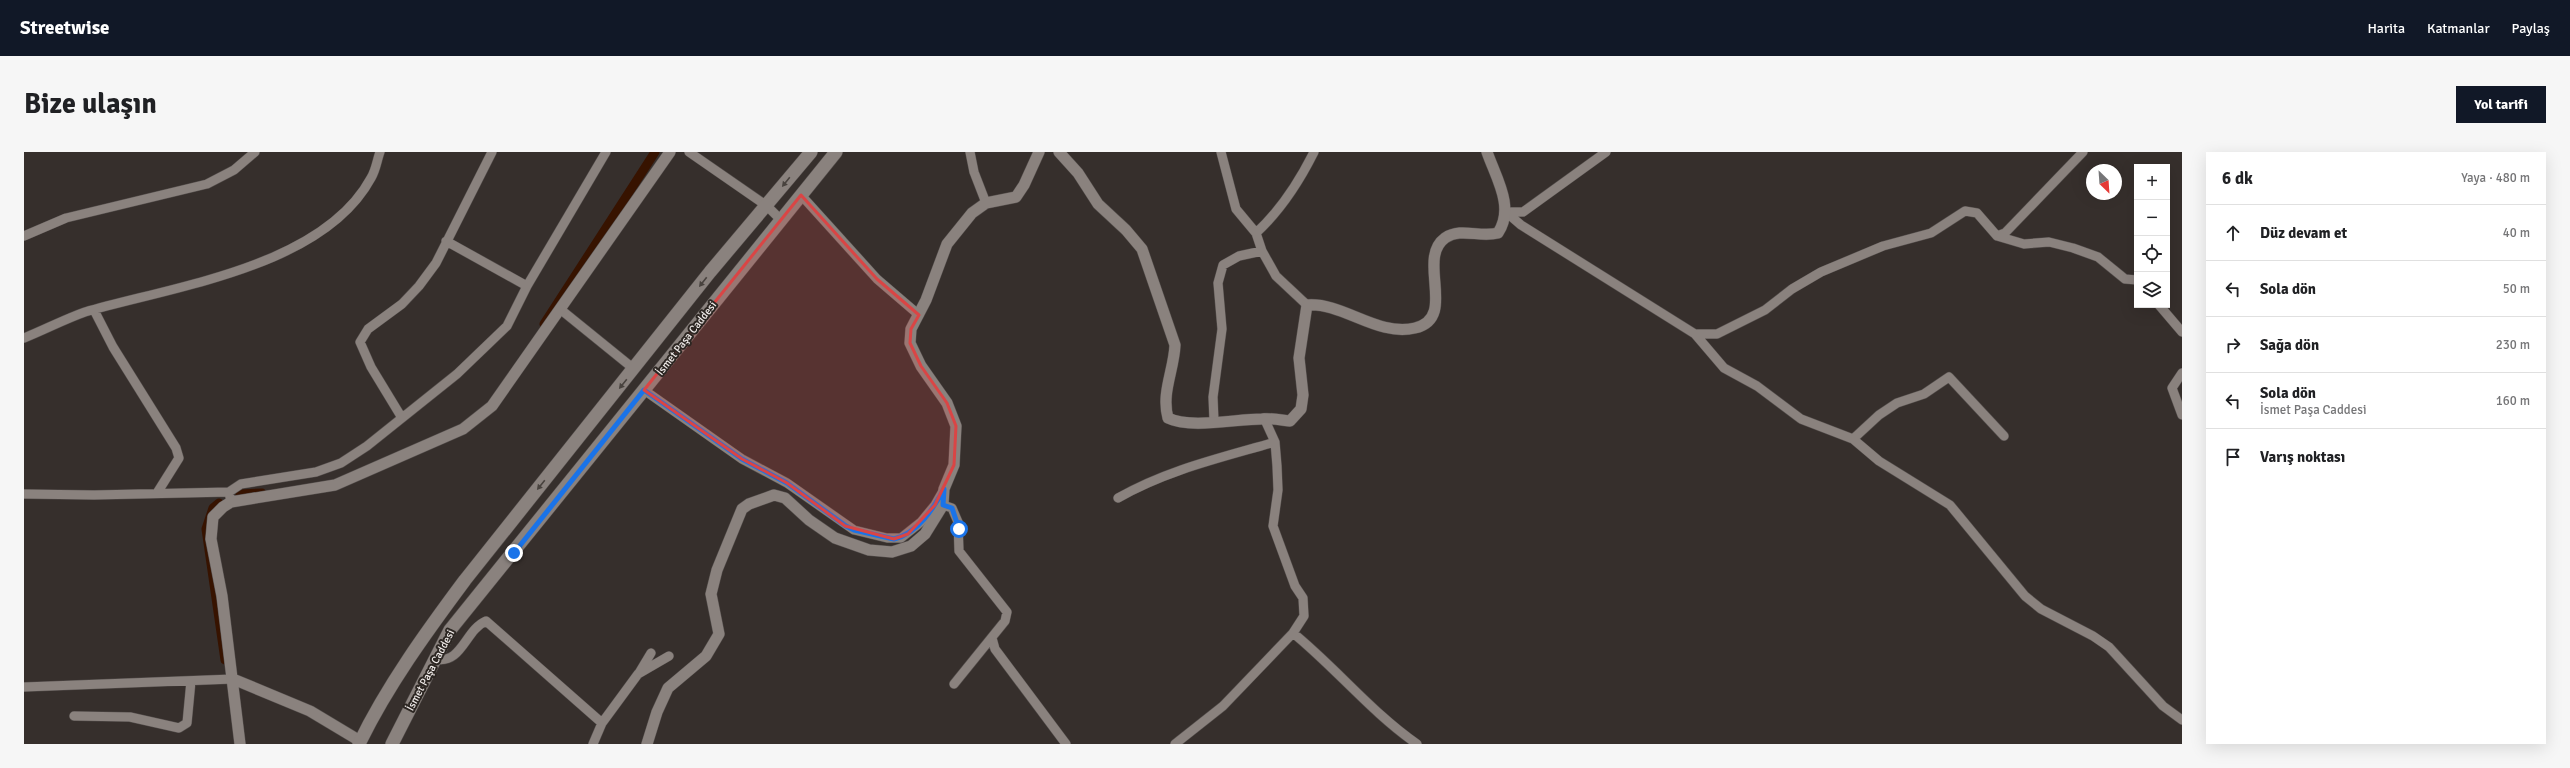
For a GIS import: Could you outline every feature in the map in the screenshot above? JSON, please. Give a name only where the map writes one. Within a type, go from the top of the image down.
[{"type":"main road","points":[[361,743],[438,616],[710,272],[811,152]]},
{"type":"main road","name":"İsmet Paşa Caddesi","points":[[392,744],[450,630],[836,152]]},
{"type":"main road","points":[[401,726],[405,744]]},
{"type":"street","points":[[24,236],[66,218],[207,184],[234,170],[255,152]]},
{"type":"street","points":[[24,338],[94,310],[247,268],[310,240],[351,206],[372,178],[380,152]]},
{"type":"street","points":[[402,418],[371,367],[360,342],[368,329],[402,304],[419,286],[436,263],[492,152]]},
{"type":"street","points":[[240,744],[222,596],[211,539],[213,517],[241,484],[316,472],[341,463],[402,418],[457,374],[507,326],[527,286],[606,152]]},
{"type":"street","points":[[24,494],[158,493],[230,497],[335,485],[463,429],[492,406],[670,152]]},
{"type":"street","points":[[689,152],[767,206],[780,220]]},
{"type":"street","points":[[970,152],[974,172],[986,203]]},
{"type":"street","points":[[644,390],[742,459],[787,483],[854,530],[894,539],[901,538],[908,534],[927,515],[944,489],[954,465],[956,426],[947,403],[921,366],[910,342],[911,329],[919,315],[947,244],[972,213],[986,203],[1016,196],[1024,185],[1039,152]]},
{"type":"street","points":[[1059,152],[1078,173],[1098,204],[1126,230],[1142,249],[1175,345],[1175,358],[1164,404],[1168,418],[1177,422],[1264,418],[1290,421],[1301,409],[1303,395],[1299,358],[1306,305]]},
{"type":"street","points":[[1221,152],[1236,209],[1256,233],[1262,251],[1276,276],[1306,305],[1321,304],[1332,306],[1380,326],[1416,328],[1431,318],[1436,304],[1433,271],[1436,251],[1444,239],[1456,232],[1488,236],[1498,233],[1506,212],[1502,193],[1488,152]]},
{"type":"street","points":[[1256,233],[1269,221],[1300,180],[1314,152]]},
{"type":"street","points":[[1506,212],[1523,212],[1606,152]]},
{"type":"street","points":[[1997,236],[2014,226],[2083,152]]},
{"type":"street","points":[[801,195],[877,279],[919,315]]},
{"type":"street","points":[[1695,334],[1717,334],[1765,310],[1792,289],[1821,272],[1883,246],[1931,233],[1965,211],[1977,213],[1997,236],[2024,244],[2049,242],[2073,248],[2098,257],[2125,279],[2134,280]]},
{"type":"street","points":[[1506,212],[1521,225],[1570,257],[1695,334],[1724,368],[1757,386],[1801,419],[1853,439],[1879,461],[1950,505],[2025,596],[2041,609],[2093,636],[2109,647],[2163,706],[2182,719]]},
{"type":"street","points":[[446,241],[527,286]]},
{"type":"street","points":[[1214,421],[1213,397],[1222,329],[1218,283],[1223,265],[1239,256],[1262,251]]},
{"type":"street","points":[[2162,308],[2182,332]]},
{"type":"street","points":[[560,309],[634,369]]},
{"type":"street","points":[[94,310],[113,347],[176,448],[179,458],[158,493]]},
{"type":"street","points":[[2182,373],[2172,388],[2182,415]]},
{"type":"street","points":[[1853,439],[1879,415],[1898,403],[1924,394],[1949,377],[2004,436]]},
{"type":"street","points":[[1175,744],[1223,706],[1293,633],[1304,616],[1303,598],[1296,586],[1273,526],[1278,490],[1275,442],[1264,418]]},
{"type":"street","points":[[1118,498],[1146,482],[1189,465],[1275,442]]},
{"type":"street","points":[[647,744],[657,712],[668,688],[706,656],[719,634],[711,594],[717,570],[742,509],[749,504],[774,495],[784,498],[809,520],[835,538],[869,550],[892,552],[911,546],[925,534],[943,505],[944,489]]},
{"type":"street","points":[[943,505],[952,508],[958,522],[959,550],[1007,612],[1005,621],[954,684]]},
{"type":"street","points":[[435,659],[444,661],[452,658],[471,631],[486,620],[602,723]]},
{"type":"street","points":[[1293,633],[1351,685],[1378,715],[1416,744]]},
{"type":"street","points":[[992,638],[996,649],[1066,744]]},
{"type":"street","points":[[593,744],[602,723],[638,674],[651,653]]},
{"type":"street","points":[[638,674],[669,656]]},
{"type":"street","points":[[24,687],[233,679],[310,711],[361,743]]},
{"type":"street","points":[[74,716],[130,717],[180,728],[188,723],[191,681]]},
{"type":"highlighted area","points":[[801,195],[877,279],[919,315],[911,329],[910,343],[921,366],[947,403],[956,426],[954,465],[944,489],[935,505],[908,534],[894,539],[845,526],[787,483],[742,459],[644,390]]},
{"type":"waterway","points":[[544,324],[655,152]]},
{"type":"waterway","points":[[240,494],[262,493]]},
{"type":"waterway","points":[[219,503],[213,508],[206,529],[225,660]]},
{"type":"route","points":[[514,553],[644,390],[742,459],[762,468],[787,483],[836,519],[854,530],[875,536],[894,539],[901,538],[908,534],[921,522],[935,505],[944,489],[943,505],[952,508],[958,522],[959,529]]}]
